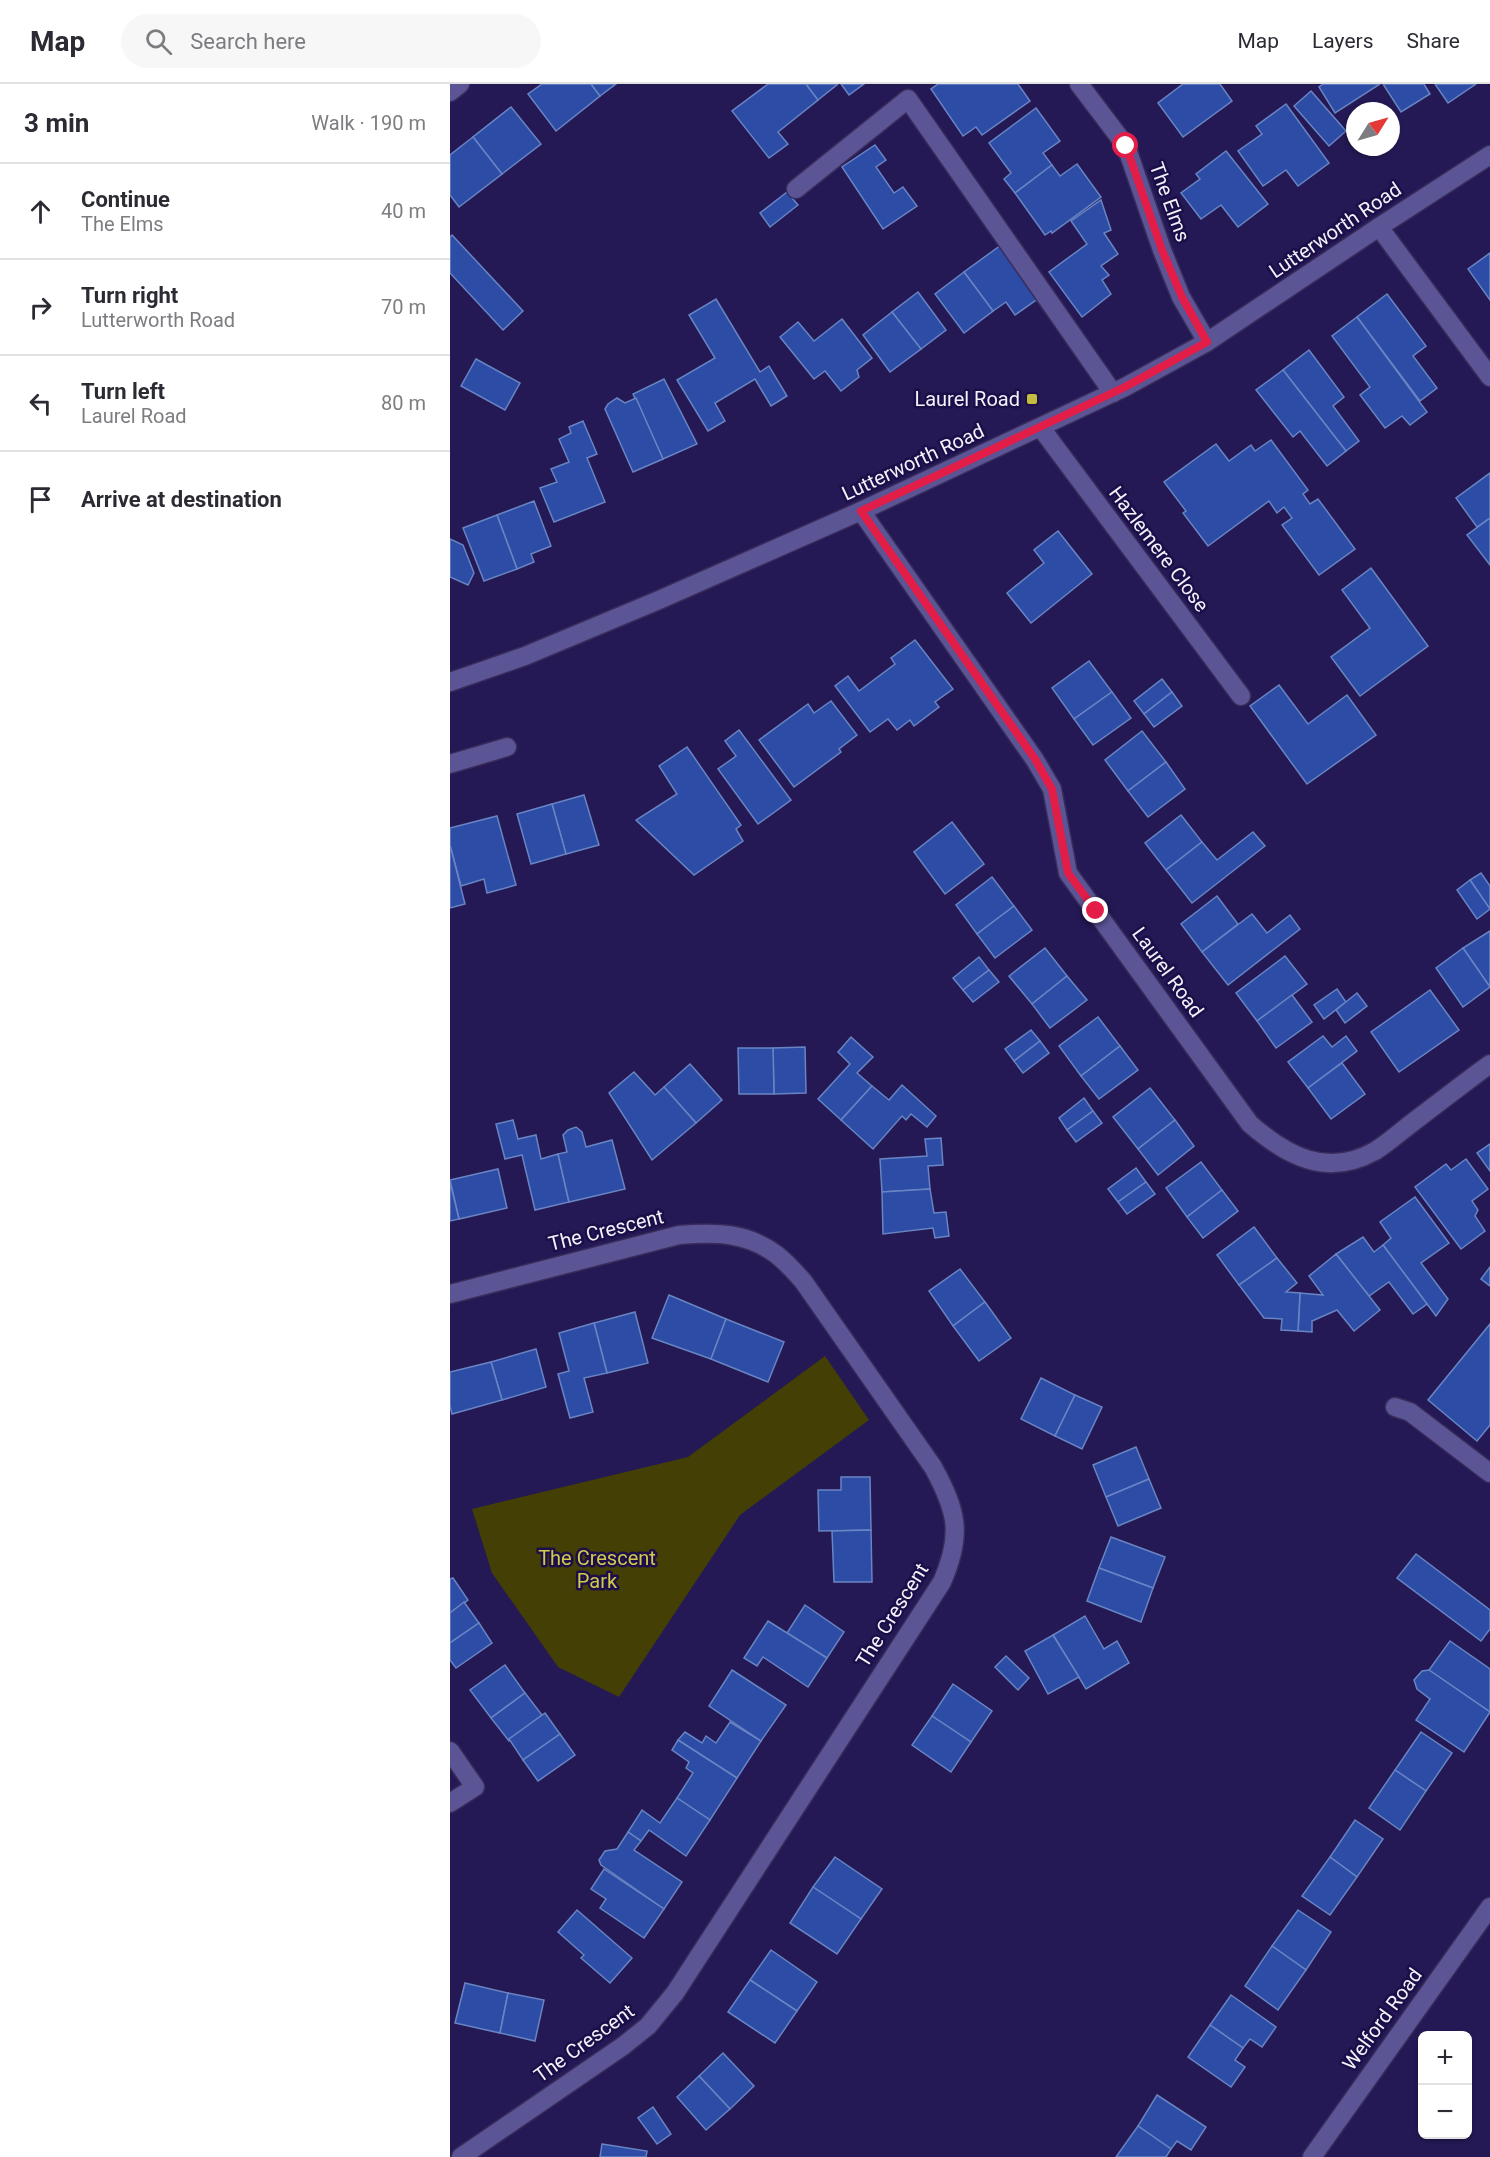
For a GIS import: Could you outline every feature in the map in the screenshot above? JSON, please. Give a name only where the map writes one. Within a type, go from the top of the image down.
[{"type":"street","points":[[450,92],[460,84]]},
{"type":"street","name":"The Elms","points":[[1079,84],[1126,146],[1162,250],[1178,287],[1207,342]]},
{"type":"street","points":[[796,189],[908,99],[1113,393]]},
{"type":"street","name":"Lutterworth Road","points":[[450,682],[534,652],[861,511],[1113,393],[1207,342],[1490,155]]},
{"type":"street","points":[[1379,227],[1490,377]]},
{"type":"street","name":"Hazlemere Close","points":[[1041,428],[1241,696]]},
{"type":"street","name":"Laurel Road","points":[[861,511],[1035,759],[1052,789],[1068,873],[1250,1124],[1272,1144],[1298,1157],[1323,1163],[1345,1163],[1375,1151],[1490,1064]]},
{"type":"street","points":[[450,764],[507,747]]},
{"type":"street","name":"The Crescent","points":[[450,1294],[679,1235],[714,1232],[747,1238],[777,1255],[803,1281],[933,1467],[948,1497],[956,1530],[953,1557],[942,1582],[675,1993],[648,2026],[623,2046],[461,2157]]},
{"type":"street","points":[[1395,1407],[1410,1412],[1490,1473]]},
{"type":"street","points":[[450,1751],[475,1787],[450,1803]]},
{"type":"street","name":"Welford Road","points":[[1311,2157],[1490,1907]]},
{"type":"green space","name":"The Crescent Park","points":[[825,1356],[869,1420],[740,1515],[619,1697],[558,1667],[492,1573],[472,1509],[688,1457]]},
{"type":"building","points":[[542,84],[591,84],[600,96],[556,131],[528,94]]},
{"type":"building","points":[[591,84],[616,84],[600,96]]},
{"type":"building","points":[[768,84],[806,84],[818,100],[778,132],[788,144],[769,158],[732,111]]},
{"type":"building","points":[[806,84],[838,84],[818,100]]},
{"type":"building","points":[[841,84],[864,84],[849,95]]},
{"type":"building","points":[[938,84],[1018,84],[1030,101],[982,135],[976,127],[963,136],[931,89]]},
{"type":"building","points":[[1183,84],[1220,84],[1232,101],[1183,137],[1158,103]]},
{"type":"building","points":[[1323,84],[1380,84],[1352,102],[1346,102],[1346,106],[1335,113],[1319,87]]},
{"type":"building","points":[[1383,84],[1424,84],[1430,94],[1401,112],[1400,102],[1395,102]]},
{"type":"building","points":[[1435,84],[1476,84],[1448,103]]},
{"type":"building","points":[[1311,91],[1346,131],[1329,146],[1294,106]]},
{"type":"building","points":[[1286,104],[1329,163],[1298,186],[1286,170],[1263,186],[1238,151],[1262,134],[1256,126]]},
{"type":"building","points":[[511,107],[541,144],[502,174],[473,137]]},
{"type":"building","points":[[1036,108],[1060,141],[1043,153],[1052,165],[1015,193],[1004,179],[1011,173],[989,143]]},
{"type":"building","points":[[473,137],[502,174],[459,207],[450,195],[450,155]]},
{"type":"building","points":[[875,145],[886,160],[876,167],[894,193],[903,187],[917,206],[883,229],[842,167]]},
{"type":"building","points":[[1226,151],[1268,204],[1238,227],[1221,205],[1201,219],[1181,193],[1200,179],[1196,174]]},
{"type":"building","points":[[1077,164],[1101,197],[1052,233],[1051,231],[1045,235],[1015,193],[1052,165],[1060,176]]},
{"type":"building","points":[[787,192],[798,205],[770,227],[760,213]]},
{"type":"building","points":[[1101,200],[1111,230],[1104,233],[1118,254],[1101,266],[1109,275],[1102,280],[1111,294],[1082,317],[1049,272],[1087,244],[1071,221]]},
{"type":"building","points":[[452,235],[523,311],[503,330],[450,273],[450,237]]},
{"type":"building","points":[[1001,245],[1039,298],[1015,315],[1006,302],[993,311],[964,272]]},
{"type":"building","points":[[1490,253],[1490,300],[1468,269]]},
{"type":"building","points":[[964,272],[993,311],[964,333],[935,294]]},
{"type":"building","points":[[918,292],[946,330],[921,349],[892,312]]},
{"type":"building","points":[[1387,294],[1426,346],[1413,356],[1437,388],[1420,401],[1357,317]]},
{"type":"building","points":[[716,299],[760,372],[769,366],[787,396],[771,406],[755,379],[715,403],[725,421],[708,431],[677,380],[715,358],[689,315]]},
{"type":"building","points":[[892,312],[921,349],[890,372],[863,335]]},
{"type":"building","points":[[1357,317],[1427,412],[1410,425],[1402,416],[1385,428],[1360,395],[1370,387],[1332,336]]},
{"type":"building","points":[[842,319],[872,358],[857,370],[859,377],[841,391],[825,371],[814,379],[780,337],[798,322],[814,341]]},
{"type":"building","points":[[1309,350],[1344,397],[1333,406],[1359,441],[1346,451],[1283,370]]},
{"type":"building","points":[[476,359],[520,383],[505,410],[461,386]]},
{"type":"building","points":[[1283,370],[1346,451],[1327,466],[1300,431],[1293,437],[1256,390]]},
{"type":"building","points":[[664,379],[697,444],[663,459],[633,394]]},
{"type":"building","points":[[617,398],[625,403],[636,398],[663,459],[633,472],[605,409]]},
{"type":"building","points":[[583,421],[597,454],[587,458],[605,502],[554,522],[540,488],[557,482],[551,469],[569,462],[559,439],[571,433],[569,427]]},
{"type":"building","points":[[1271,440],[1308,490],[1303,494],[1310,504],[1318,499],[1355,549],[1319,575],[1282,525],[1292,518],[1284,507],[1277,513],[1269,501],[1208,546],[1183,513],[1186,511],[1164,482],[1216,444],[1229,461],[1251,445],[1255,451]]},
{"type":"building","points":[[1490,473],[1490,518],[1477,527],[1456,498]]},
{"type":"building","points":[[534,501],[551,546],[531,554],[534,562],[517,569],[497,515]]},
{"type":"building","points":[[497,515],[517,569],[484,581],[463,528]]},
{"type":"building","points":[[1490,518],[1490,565],[1467,535]]},
{"type":"building","points":[[1058,531],[1092,574],[1031,623],[1007,593],[1044,563],[1034,550]]},
{"type":"building","points":[[450,539],[463,545],[474,573],[468,585],[450,577]]},
{"type":"building","points":[[1371,568],[1428,646],[1360,696],[1331,657],[1370,628],[1342,590]]},
{"type":"building","points":[[915,640],[953,689],[935,702],[939,707],[914,726],[910,720],[897,730],[888,719],[870,732],[835,686],[848,676],[859,691],[895,664],[891,658]]},
{"type":"building","points":[[1089,661],[1112,692],[1074,719],[1052,688]]},
{"type":"building","points":[[1162,679],[1172,692],[1144,714],[1134,701]]},
{"type":"building","points":[[1279,685],[1308,724],[1347,695],[1376,735],[1307,784],[1250,706]]},
{"type":"building","points":[[1112,692],[1131,718],[1093,745],[1074,719]]},
{"type":"building","points":[[1172,692],[1182,706],[1154,727],[1144,714]]},
{"type":"building","points":[[831,701],[857,735],[839,749],[841,752],[794,787],[759,740],[808,704],[814,713]]},
{"type":"building","points":[[739,730],[791,800],[758,824],[718,769],[736,756],[725,741]]},
{"type":"building","points":[[1142,731],[1166,762],[1128,791],[1105,760]]},
{"type":"building","points":[[687,747],[741,825],[736,829],[743,841],[694,875],[636,820],[677,794],[659,766]]},
{"type":"building","points":[[1166,762],[1185,789],[1148,817],[1128,791]]},
{"type":"building","points":[[584,795],[599,845],[566,854],[552,804]]},
{"type":"building","points":[[552,804],[566,854],[531,864],[517,814]]},
{"type":"building","points":[[1181,815],[1202,842],[1166,870],[1145,843]]},
{"type":"building","points":[[497,816],[516,885],[487,893],[484,879],[461,886],[450,845],[450,828]]},
{"type":"building","points":[[952,822],[984,864],[945,894],[914,852]]},
{"type":"building","points":[[1253,832],[1265,846],[1192,903],[1166,870],[1202,842],[1217,860]]},
{"type":"building","points":[[450,845],[465,904],[450,908]]},
{"type":"building","points":[[1481,873],[1490,886],[1490,909],[1470,880]]},
{"type":"building","points":[[992,877],[1014,906],[977,934],[956,905]]},
{"type":"building","points":[[1470,880],[1490,909],[1477,919],[1457,890]]},
{"type":"building","points":[[1217,896],[1238,924],[1202,952],[1181,924]]},
{"type":"building","points":[[1014,906],[1032,930],[995,958],[977,934]]},
{"type":"building","points":[[1252,914],[1267,933],[1290,915],[1300,929],[1228,985],[1202,952]]},
{"type":"building","points":[[1490,931],[1490,987],[1463,948]]},
{"type":"building","points":[[1045,948],[1067,976],[1032,1004],[1009,976]]},
{"type":"building","points":[[1463,948],[1490,987],[1463,1007],[1436,968]]},
{"type":"building","points":[[1285,956],[1307,984],[1257,1021],[1236,993]]},
{"type":"building","points":[[979,957],[989,970],[963,990],[953,978]]},
{"type":"building","points":[[989,970],[999,982],[973,1002],[963,990]]},
{"type":"building","points":[[1067,976],[1087,1000],[1050,1028],[1032,1004]]},
{"type":"building","points":[[1337,989],[1346,1002],[1324,1019],[1314,1005]]},
{"type":"building","points":[[1430,990],[1459,1030],[1399,1072],[1371,1032]]},
{"type":"building","points":[[1357,993],[1367,1006],[1345,1023],[1336,1010]]},
{"type":"building","points":[[1292,995],[1312,1022],[1276,1048],[1257,1021]]},
{"type":"building","points":[[1098,1017],[1120,1046],[1081,1076],[1059,1046]]},
{"type":"building","points":[[1031,1030],[1040,1041],[1014,1061],[1005,1049]]},
{"type":"building","points":[[1323,1036],[1332,1047],[1346,1036],[1357,1051],[1308,1088],[1288,1062]]},
{"type":"building","points":[[851,1037],[873,1057],[857,1073],[872,1086],[841,1120],[818,1099],[850,1064],[838,1052]]},
{"type":"building","points":[[1040,1041],[1049,1053],[1023,1073],[1014,1061]]},
{"type":"building","points":[[1120,1046],[1138,1070],[1099,1099],[1081,1076]]},
{"type":"building","points":[[805,1047],[806,1093],[774,1094],[773,1048]]},
{"type":"building","points":[[738,1048],[773,1048],[774,1094],[739,1094]]},
{"type":"building","points":[[1342,1063],[1365,1094],[1331,1119],[1308,1088]]},
{"type":"building","points":[[690,1064],[722,1100],[696,1123],[664,1087]]},
{"type":"building","points":[[634,1072],[655,1095],[664,1087],[696,1123],[652,1160],[609,1093]]},
{"type":"building","points":[[902,1085],[936,1116],[927,1127],[911,1114],[906,1120],[902,1116],[873,1149],[841,1120],[872,1086],[889,1100]]},
{"type":"building","points":[[1150,1088],[1175,1120],[1138,1149],[1113,1117]]},
{"type":"building","points":[[1084,1098],[1093,1111],[1067,1130],[1059,1118]]},
{"type":"building","points":[[1093,1111],[1102,1123],[1076,1142],[1067,1130]]},
{"type":"building","points":[[513,1120],[518,1139],[536,1135],[541,1159],[558,1154],[569,1202],[535,1210],[522,1155],[505,1159],[496,1124]]},
{"type":"building","points":[[1175,1120],[1194,1146],[1158,1175],[1138,1149]]},
{"type":"building","points":[[576,1127],[582,1132],[586,1147],[612,1140],[625,1189],[569,1202],[558,1154],[567,1152],[563,1135]]},
{"type":"building","points":[[941,1138],[943,1165],[928,1166],[930,1189],[882,1192],[880,1159],[927,1156],[925,1139]]},
{"type":"building","points":[[1490,1144],[1490,1171],[1477,1153]]},
{"type":"building","points":[[1466,1159],[1488,1189],[1472,1201],[1478,1210],[1475,1216],[1485,1231],[1461,1249],[1415,1187],[1446,1164],[1451,1170]]},
{"type":"building","points":[[1201,1162],[1222,1190],[1187,1217],[1166,1188]]},
{"type":"building","points":[[1136,1168],[1146,1182],[1118,1202],[1108,1189]]},
{"type":"building","points":[[498,1169],[507,1208],[459,1219],[450,1180]]},
{"type":"building","points":[[450,1182],[459,1219],[450,1221]]},
{"type":"building","points":[[1146,1182],[1155,1194],[1127,1214],[1118,1202]]},
{"type":"building","points":[[930,1189],[934,1213],[946,1212],[949,1236],[935,1238],[933,1228],[883,1234],[882,1192]]},
{"type":"building","points":[[1222,1190],[1238,1211],[1203,1238],[1187,1217]]},
{"type":"building","points":[[1415,1197],[1449,1243],[1421,1263],[1448,1299],[1436,1316],[1383,1245],[1391,1238],[1380,1222]]},
{"type":"building","points":[[1254,1227],[1277,1258],[1239,1285],[1217,1255]]},
{"type":"building","points":[[1363,1237],[1374,1252],[1383,1245],[1427,1304],[1413,1314],[1389,1282],[1369,1296],[1336,1254]]},
{"type":"building","points":[[1336,1254],[1380,1310],[1354,1331],[1337,1310],[1312,1321],[1312,1332],[1298,1331],[1300,1293],[1323,1295],[1309,1276]]},
{"type":"building","points":[[1277,1258],[1297,1283],[1286,1292],[1300,1293],[1298,1331],[1281,1330],[1282,1319],[1264,1318],[1239,1285]]},
{"type":"building","points":[[1490,1267],[1490,1286],[1481,1279]]},
{"type":"building","points":[[960,1269],[985,1302],[953,1326],[929,1291]]},
{"type":"building","points":[[669,1295],[726,1319],[711,1359],[652,1338]]},
{"type":"building","points":[[985,1302],[1011,1338],[979,1361],[953,1326]]},
{"type":"building","points":[[635,1312],[648,1363],[607,1373],[594,1323]]},
{"type":"building","points":[[726,1319],[784,1342],[768,1382],[711,1359]]},
{"type":"building","points":[[594,1323],[607,1373],[584,1378],[593,1412],[570,1418],[558,1374],[569,1371],[559,1333]]},
{"type":"building","points":[[1490,1324],[1490,1425],[1477,1441],[1428,1400]]},
{"type":"building","points":[[536,1349],[546,1387],[502,1400],[491,1362]]},
{"type":"building","points":[[491,1362],[502,1400],[452,1414],[450,1372]]},
{"type":"building","points":[[1041,1378],[1075,1395],[1055,1436],[1021,1419]]},
{"type":"building","points":[[1075,1395],[1102,1407],[1082,1449],[1055,1436]]},
{"type":"building","points":[[1136,1447],[1149,1479],[1106,1497],[1093,1465]]},
{"type":"building","points":[[841,1477],[870,1477],[871,1530],[819,1531],[818,1490],[841,1490]]},
{"type":"building","points":[[1149,1479],[1161,1508],[1118,1526],[1106,1497]]},
{"type":"building","points":[[871,1530],[872,1582],[834,1582],[832,1531]]},
{"type":"building","points":[[1111,1537],[1165,1557],[1153,1588],[1099,1568]]},
{"type":"building","points":[[1416,1554],[1490,1610],[1490,1629],[1481,1641],[1397,1578]]},
{"type":"building","points":[[1099,1568],[1153,1588],[1141,1622],[1087,1601]]},
{"type":"building","points":[[453,1578],[468,1600],[450,1613],[450,1579]]},
{"type":"building","points":[[464,1602],[479,1623],[450,1643],[450,1613]]},
{"type":"building","points":[[805,1605],[844,1632],[827,1658],[787,1633]]},
{"type":"building","points":[[1085,1616],[1104,1649],[1117,1641],[1129,1663],[1086,1689],[1053,1635]]},
{"type":"building","points":[[768,1621],[827,1658],[808,1687],[763,1657],[757,1666],[744,1658]]},
{"type":"building","points":[[479,1623],[492,1643],[456,1668],[450,1660],[450,1643]]},
{"type":"building","points":[[1053,1635],[1079,1677],[1048,1694],[1025,1651]]},
{"type":"building","points":[[1450,1641],[1490,1669],[1490,1712],[1429,1670]]},
{"type":"building","points":[[1006,1656],[1029,1678],[1018,1690],[995,1667]]},
{"type":"building","points":[[505,1665],[525,1693],[491,1718],[470,1690]]},
{"type":"building","points":[[732,1670],[786,1705],[761,1741],[709,1706]]},
{"type":"building","points":[[1429,1670],[1490,1712],[1464,1752],[1416,1720],[1430,1699],[1417,1689],[1414,1680],[1422,1671]]},
{"type":"building","points":[[953,1684],[992,1711],[971,1742],[932,1716]]},
{"type":"building","points":[[525,1693],[542,1715],[509,1741],[491,1718]]},
{"type":"building","points":[[545,1713],[560,1734],[523,1760],[509,1739]]},
{"type":"building","points":[[932,1716],[971,1742],[951,1772],[912,1745]]},
{"type":"building","points":[[730,1722],[761,1741],[737,1778],[678,1740],[685,1732],[702,1743],[706,1736],[716,1743]]},
{"type":"building","points":[[1421,1732],[1452,1753],[1426,1791],[1395,1770]]},
{"type":"building","points":[[560,1734],[575,1755],[538,1781],[523,1760]]},
{"type":"building","points":[[678,1740],[737,1778],[710,1820],[677,1798],[693,1773],[686,1768],[689,1762],[672,1750]]},
{"type":"building","points":[[1395,1770],[1426,1791],[1400,1830],[1369,1808]]},
{"type":"building","points":[[677,1798],[710,1820],[686,1856],[649,1830],[641,1841],[628,1832],[642,1810],[660,1823]]},
{"type":"building","points":[[1355,1820],[1383,1839],[1357,1877],[1330,1857]]},
{"type":"building","points":[[628,1832],[641,1841],[634,1850],[682,1882],[664,1909],[601,1865],[599,1860],[605,1851],[617,1849]]},
{"type":"building","points":[[835,1857],[882,1889],[861,1919],[813,1887]]},
{"type":"building","points":[[1330,1857],[1357,1877],[1330,1915],[1302,1896]]},
{"type":"building","points":[[604,1869],[664,1909],[644,1938],[600,1908],[606,1899],[591,1889]]},
{"type":"building","points":[[813,1887],[861,1919],[837,1954],[790,1923]]},
{"type":"building","points":[[577,1910],[632,1958],[610,1983],[581,1958],[584,1955],[558,1932]]},
{"type":"building","points":[[1298,1910],[1331,1932],[1306,1970],[1272,1946]]},
{"type":"building","points":[[1272,1946],[1306,1970],[1278,2010],[1245,1986]]},
{"type":"building","points":[[771,1950],[817,1982],[797,2011],[750,1980]]},
{"type":"building","points":[[750,1980],[797,2011],[775,2043],[728,2012]]},
{"type":"building","points":[[465,1983],[508,1993],[500,2033],[455,2023]]},
{"type":"building","points":[[508,1993],[544,2000],[535,2041],[500,2033]]},
{"type":"building","points":[[1231,1995],[1276,2027],[1262,2047],[1250,2039],[1243,2048],[1210,2025]]},
{"type":"building","points":[[1210,2025],[1243,2048],[1235,2060],[1245,2067],[1231,2087],[1188,2057]]},
{"type":"building","points":[[723,2053],[754,2086],[730,2109],[699,2076]]},
{"type":"building","points":[[699,2076],[730,2109],[706,2130],[677,2097]]},
{"type":"building","points":[[1157,2095],[1206,2127],[1191,2150],[1177,2141],[1171,2149],[1138,2126]]},
{"type":"building","points":[[653,2107],[671,2134],[657,2144],[638,2118]]},
{"type":"building","points":[[1138,2126],[1171,2149],[1166,2157],[1116,2157]]},
{"type":"building","points":[[602,2144],[647,2151],[646,2157],[600,2157]]},
{"type":"place","name":"Laurel Road","points":[[1032,399]]},
{"type":"route","points":[[1096,911],[1068,873],[1052,789],[1035,759],[861,511],[1125,387],[1207,342],[1182,297],[1162,250],[1126,146]]}]
